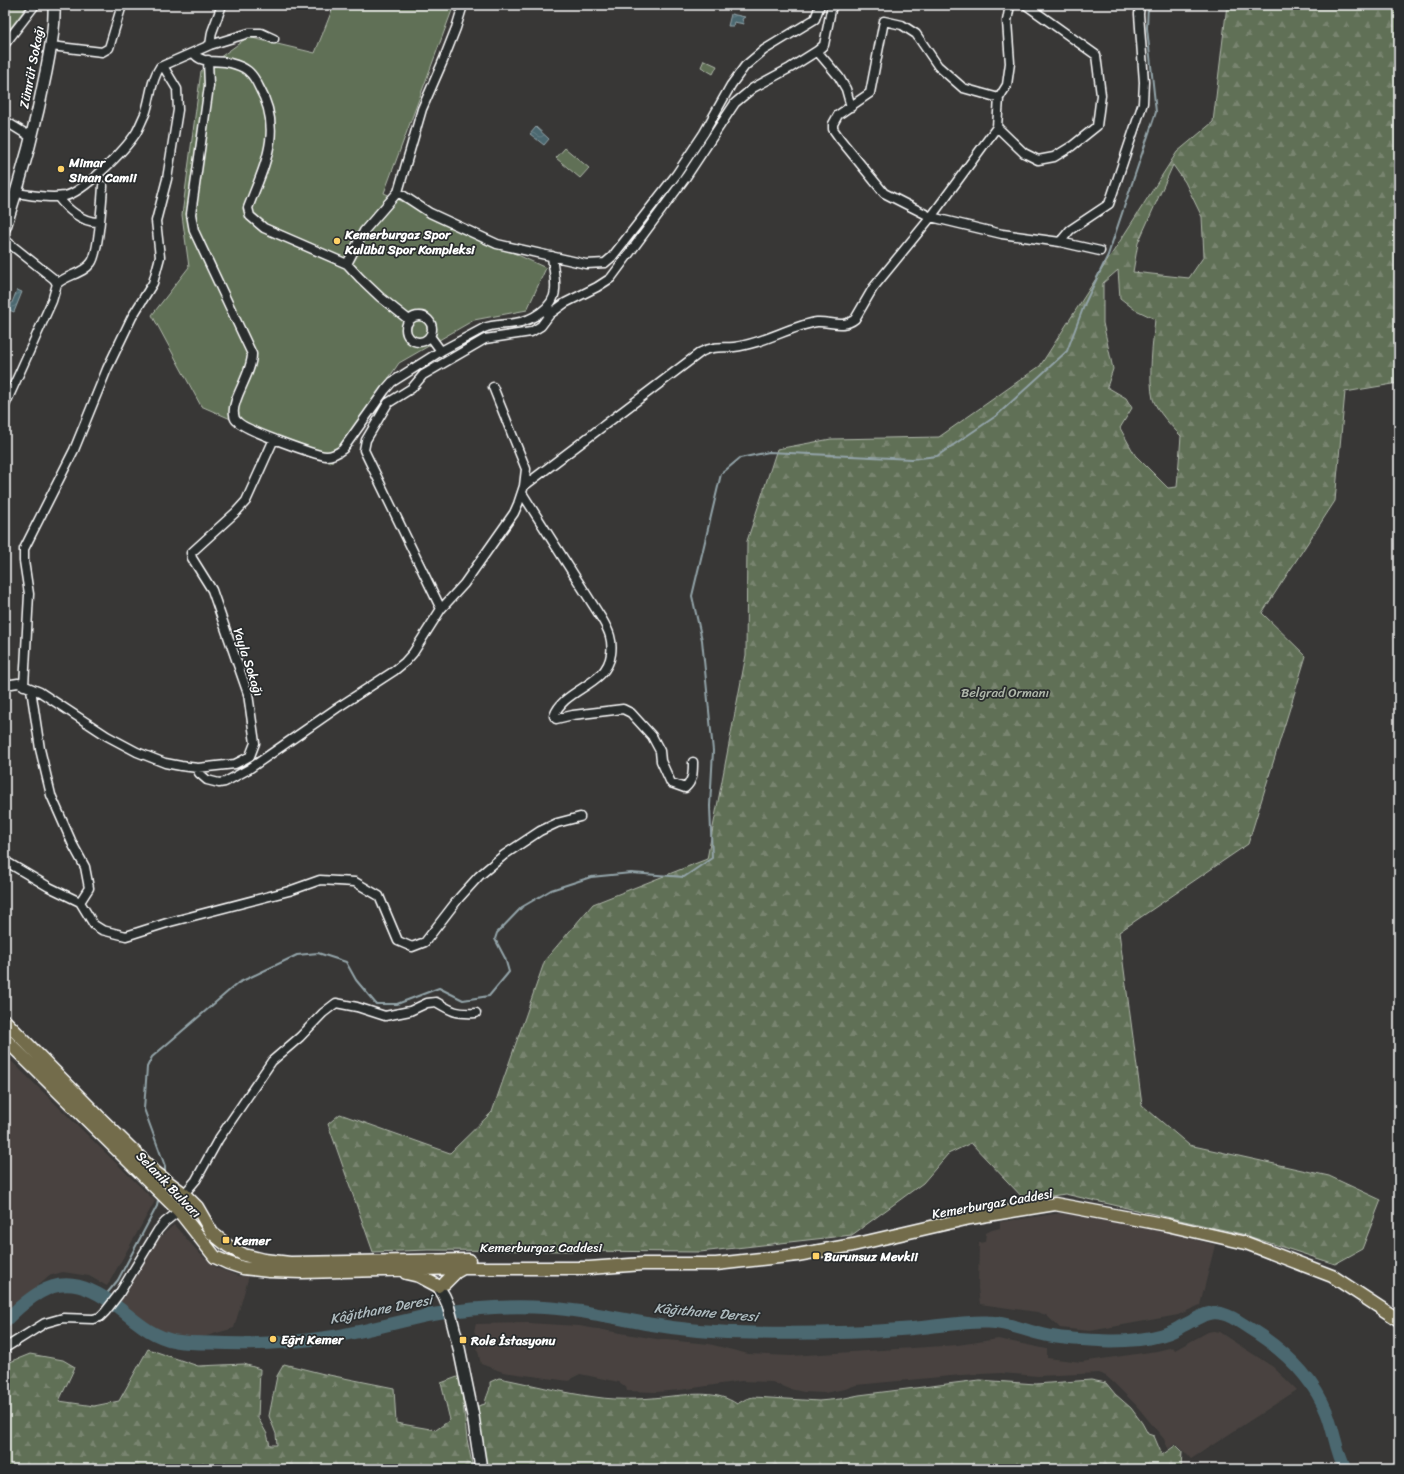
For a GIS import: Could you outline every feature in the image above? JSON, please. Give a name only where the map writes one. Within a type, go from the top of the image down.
[{"type":"main road","name":"Selanik Bulvarı","points":[[5,1021],[156,1173],[183,1193],[197,1207],[212,1233],[228,1246],[244,1255],[264,1260],[290,1263],[440,1266]]},
{"type":"main road","points":[[6,1040],[15,1031]]},
{"type":"main road","name":"Selanik Bulvarı","points":[[6,1040],[179,1211],[215,1257],[243,1268],[269,1271],[302,1272],[440,1266]]},
{"type":"main road","points":[[183,1193],[179,1211],[197,1218],[212,1233]]},
{"type":"main road","name":"Kemerburgaz Caddesi","points":[[440,1266],[463,1268],[589,1268],[643,1264],[716,1264],[797,1255],[853,1245],[970,1218],[1055,1204],[1160,1224],[1246,1243],[1332,1276],[1399,1320]]},
{"type":"main road","name":"Kemerburgaz Caddesi","points":[[440,1266],[594,1260],[643,1264]]},
{"type":"main road","points":[[440,1266],[436,1276],[444,1292]]},
{"type":"main road","points":[[444,1292],[456,1272],[463,1268]]},
{"type":"main road","points":[[392,1269],[419,1276],[444,1292]]},
{"type":"street","points":[[5,44],[35,5]]},
{"type":"street","name":"Zümrüt Sokağı","points":[[5,227],[12,196],[31,138],[42,93],[55,18],[54,5]]},
{"type":"street","points":[[51,46],[102,52],[109,48],[122,5]]},
{"type":"street","points":[[210,45],[212,32],[222,5]]},
{"type":"street","points":[[347,264],[364,231],[398,192],[422,109],[443,61],[463,5]]},
{"type":"street","points":[[398,192],[430,213],[481,238],[497,244],[586,264],[605,263],[612,257],[676,175],[704,133],[731,85],[745,66],[764,50],[815,19],[820,5]]},
{"type":"street","points":[[441,608],[364,450],[366,440],[388,403],[412,388],[423,375],[485,339],[531,332],[542,326],[550,314],[565,303],[597,287],[611,278],[686,177],[735,103],[753,88],[790,68],[824,45],[832,5]]},
{"type":"street","points":[[523,489],[707,349],[744,345],[810,324],[824,322],[842,324],[851,322],[858,316],[873,288],[931,217],[997,127],[1000,98],[1007,84],[1010,63],[1007,21],[1010,5]]},
{"type":"street","points":[[997,127],[1024,153],[1038,160],[1054,157],[1072,146],[1097,126],[1101,95],[1096,55],[1026,5]]},
{"type":"street","points":[[1060,242],[1070,230],[1109,204],[1143,103],[1144,82],[1139,14],[1140,5]]},
{"type":"street","points":[[1000,98],[963,88],[938,66],[916,34],[902,25],[884,21],[870,93],[838,115],[833,124],[833,129],[884,193],[931,217],[1002,234],[1060,242],[1100,251]]},
{"type":"street","points":[[12,196],[67,196],[85,186],[120,153],[136,133],[146,112],[150,89],[160,67],[210,45],[252,32],[261,33],[274,39]]},
{"type":"street","points":[[817,51],[839,77],[846,89],[851,107]]},
{"type":"street","points":[[194,53],[200,59],[230,63],[245,68],[253,76],[269,108],[272,129],[269,153],[248,208],[250,216],[264,228],[347,264],[380,297],[409,320]]},
{"type":"street","points":[[208,60],[209,86],[191,222],[252,354],[249,371],[233,406],[234,418],[238,423],[274,439],[325,456],[336,454],[343,449],[392,382],[441,350],[491,325],[528,320],[537,316],[545,309],[555,291],[552,256]]},
{"type":"street","points":[[80,902],[89,888],[85,867],[73,845],[51,795],[28,687],[29,594],[24,561],[24,549],[74,450],[110,362],[132,317],[153,283],[160,256],[156,221],[167,179],[178,110],[177,89],[163,66]]},
{"type":"street","points":[[5,121],[31,138]]},
{"type":"street","points":[[5,406],[52,301],[57,284],[63,278],[81,271],[91,263],[96,252],[103,186]]},
{"type":"street","points":[[58,197],[67,208],[87,221],[100,222]]},
{"type":"street","points":[[5,240],[54,279],[57,284]]},
{"type":"street","points":[[417,316],[425,318],[431,324],[430,336],[423,342],[411,340],[408,336],[406,328],[409,320],[417,316]]},
{"type":"street","points":[[430,336],[441,350]]},
{"type":"street","points":[[198,768],[199,773],[207,780],[219,783],[225,782],[249,769],[337,708],[394,672],[414,653],[441,608],[464,584],[514,512],[523,489],[526,469],[493,387]]},
{"type":"street","name":"Yayla Sokağı","points":[[5,685],[18,683],[40,692],[107,736],[138,752],[165,763],[198,768],[235,764],[250,756],[255,743],[248,694],[212,590],[192,558],[191,553],[246,501],[274,439]]},
{"type":"street","points":[[523,489],[610,632],[612,642],[611,656],[608,667],[595,680],[561,704],[554,716],[556,719],[623,708],[631,712],[652,736],[660,751],[661,761],[671,783],[685,788],[690,784],[693,773],[693,762]]},
{"type":"street","points":[[5,862],[49,887],[80,902],[94,925],[102,930],[126,936],[170,922],[290,891],[320,880],[355,882],[379,896],[398,941],[412,947],[425,942],[458,898],[479,876],[504,855],[540,831],[557,822],[580,817]]},
{"type":"street","points":[[183,1193],[196,1180],[218,1140],[272,1061],[300,1037],[323,1013],[336,1003],[357,1007],[385,1016],[410,1011],[427,1003],[436,1002],[459,1014],[476,1013]]},
{"type":"street","points":[[5,1348],[45,1323],[63,1318],[93,1319],[100,1317],[106,1312],[118,1294],[158,1230],[165,1222],[179,1211]]},
{"type":"street","points":[[444,1292],[455,1330],[473,1416],[481,1469]]},
{"type":"shaded area","points":[[5,1055],[155,1201],[107,1286],[89,1276],[63,1272],[48,1276],[26,1297],[5,1313]]},
{"type":"shaded area","points":[[1061,1213],[1142,1225],[1215,1245],[1200,1305],[1178,1315],[1090,1331],[1060,1328],[1046,1315],[1037,1312],[980,1304],[978,1288],[979,1243],[985,1242],[986,1233],[1000,1228],[1000,1222]]},
{"type":"shaded area","points":[[174,1225],[200,1254],[217,1268],[239,1276],[249,1276],[234,1328],[187,1340],[171,1337],[153,1329],[136,1318],[118,1301],[160,1237]]},
{"type":"shaded area","points":[[527,1323],[579,1326],[656,1339],[709,1344],[748,1354],[791,1356],[958,1345],[998,1339],[1047,1349],[1047,1358],[1081,1362],[1157,1351],[1173,1347],[1175,1350],[1208,1332],[1213,1331],[1219,1332],[1273,1367],[1297,1390],[1191,1459],[1176,1443],[1168,1449],[1164,1439],[1136,1405],[1106,1376],[1098,1373],[1038,1376],[1001,1373],[961,1375],[856,1385],[845,1389],[824,1393],[804,1392],[790,1389],[772,1382],[741,1381],[656,1392],[627,1391],[626,1387],[619,1382],[580,1374],[569,1381],[503,1372],[481,1364],[477,1347],[482,1344],[474,1331],[476,1324]]},
{"type":"green space","points":[[5,5],[28,5],[5,35]]},
{"type":"green space","name":"Kemerburgaz Spor Kulübü Spor Kompleksi","points":[[334,5],[454,5],[384,193],[546,268],[527,310],[474,320],[399,363],[331,463],[201,406],[152,315],[189,267],[182,215],[201,71],[248,37],[315,53]]},
{"type":"green space","name":"Belgrad Ormanı","points":[[1227,5],[1399,5],[1399,383],[1345,392],[1335,501],[1262,613],[1306,656],[1248,844],[1119,932],[1142,1105],[1189,1145],[1329,1176],[1381,1200],[1362,1249],[1335,1264],[1242,1234],[1065,1194],[1025,1200],[971,1143],[948,1154],[923,1183],[852,1235],[700,1252],[428,1250],[373,1252],[328,1124],[340,1114],[450,1153],[492,1112],[545,960],[593,904],[707,859],[746,655],[747,541],[777,449],[831,439],[939,437],[1040,366],[1177,152],[1213,122]],"holes":[[[1173,165],[1185,182],[1202,217],[1204,256],[1189,278],[1133,272],[1138,243]],[[1118,270],[1120,298],[1134,309],[1155,319],[1151,360],[1153,399],[1165,419],[1181,436],[1177,487],[1168,488],[1135,455],[1120,428],[1132,408],[1126,398],[1107,387],[1113,369],[1103,323],[1103,283]]]},
{"type":"green space","points":[[704,60],[717,66],[713,74],[701,67]]},
{"type":"green space","points":[[565,148],[589,168],[580,178],[556,158]]},
{"type":"green space","points":[[148,1349],[198,1366],[244,1364],[260,1369],[258,1418],[267,1434],[270,1445],[277,1445],[276,1434],[269,1416],[277,1376],[284,1364],[324,1374],[394,1388],[396,1423],[436,1430],[450,1420],[441,1383],[460,1376],[467,1439],[473,1469],[5,1469],[5,1364],[30,1354],[63,1360],[75,1367],[59,1401],[94,1406],[119,1401]]},
{"type":"green space","points":[[499,1378],[571,1393],[604,1398],[634,1399],[706,1394],[722,1397],[737,1404],[753,1397],[819,1401],[979,1380],[1036,1384],[1091,1380],[1106,1383],[1115,1394],[1131,1408],[1148,1434],[1154,1436],[1162,1455],[1176,1445],[1182,1451],[1181,1469],[488,1469],[480,1435],[478,1406],[485,1404],[490,1388],[490,1382]]},
{"type":"water","points":[[731,14],[745,17],[742,19],[744,24],[734,22],[733,26],[728,26]]},
{"type":"water","points":[[536,127],[549,139],[544,145],[530,134]]},
{"type":"water","points":[[17,290],[22,292],[14,312],[9,310]]},
{"type":"waterway","points":[[165,1172],[165,1166],[144,1109],[147,1067],[152,1057],[238,983],[297,955],[318,953],[346,962],[356,980],[376,1004],[397,1004],[439,988],[463,1000],[489,996],[509,972],[505,958],[495,939],[497,933],[522,907],[551,890],[591,877],[631,873],[684,877],[712,858],[710,806],[713,751],[702,640],[692,596],[721,474],[740,458],[769,452],[912,459],[937,456],[996,416],[1067,351],[1085,303],[1108,255],[1156,112],[1147,28],[1148,5]]},
{"type":"waterway","points":[[104,1297],[118,1280],[157,1206],[158,1201]]},
{"type":"waterway","name":"Kâğıthane Deresi","points":[[5,1321],[19,1307],[33,1297],[46,1289],[59,1285],[72,1285],[87,1288],[102,1296],[151,1332],[166,1339],[198,1343],[256,1344],[315,1339],[343,1335],[430,1315],[456,1311],[507,1307],[563,1309],[662,1326],[713,1332],[849,1332],[907,1329],[968,1322],[995,1322],[1053,1337],[1078,1340],[1111,1341],[1136,1340],[1156,1337],[1207,1314],[1217,1313],[1233,1318],[1261,1336],[1285,1354],[1305,1375],[1321,1399],[1327,1413],[1339,1455],[1345,1469]]},
{"type":"place","name":"Mimar Sinan Camii","points":[[61,169]]},
{"type":"place","name":"Kemerburgaz Spor Kulübü Spor Kompleksi","points":[[337,241]]},
{"type":"place","name":"Kemer","points":[[226,1240]]},
{"type":"place","name":"Burunsuz Mevkii","points":[[816,1256]]},
{"type":"place","name":"Eğri Kemer","points":[[273,1339]]},
{"type":"place","name":"Role İstasyonu","points":[[463,1340]]}]
